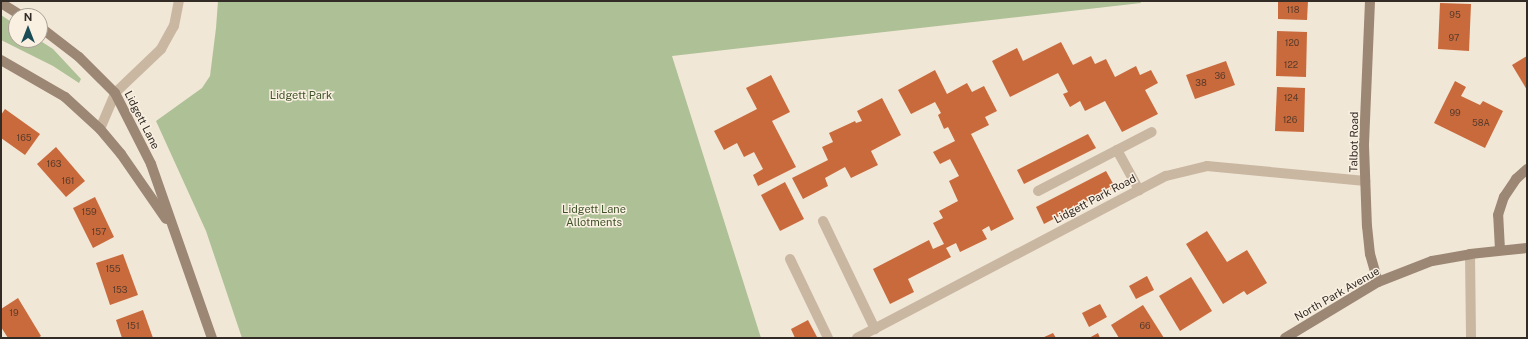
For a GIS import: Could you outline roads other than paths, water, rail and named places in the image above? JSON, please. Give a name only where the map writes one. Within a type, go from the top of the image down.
[{"type":"street","points":[[100,129],[115,93],[161,49],[174,26],[179,1]]},
{"type":"street","name":"Talbot Road","points":[[1370,1],[1364,146],[1369,247],[1378,282]]},
{"type":"street","name":"Lidgett Lane","points":[[48,33],[79,57],[115,93],[151,164],[212,338]]},
{"type":"street","name":"Lidgett Lane","points":[[1,60],[64,97],[100,129],[121,154],[173,228]]},
{"type":"street","points":[[1038,190],[1152,132]]},
{"type":"street","points":[[1117,150],[1139,190]]},
{"type":"street","name":"Lidgett Park Road","points":[[857,338],[1166,176],[1207,166],[1365,181]]},
{"type":"street","points":[[1527,169],[1516,179],[1504,197],[1498,215],[1500,250],[1527,248]]},
{"type":"street","points":[[823,222],[874,329]]},
{"type":"street","name":"North Park Avenue","points":[[1285,338],[1378,282],[1432,261],[1500,250]]},
{"type":"street","points":[[1470,254],[1471,338]]},
{"type":"street","points":[[790,258],[828,338]]},
{"type":"park label","name":"Lidgett Park","points":[[301,95]]},
{"type":"park label","name":"Lidgett Lane Allotments","points":[[594,216]]}]
